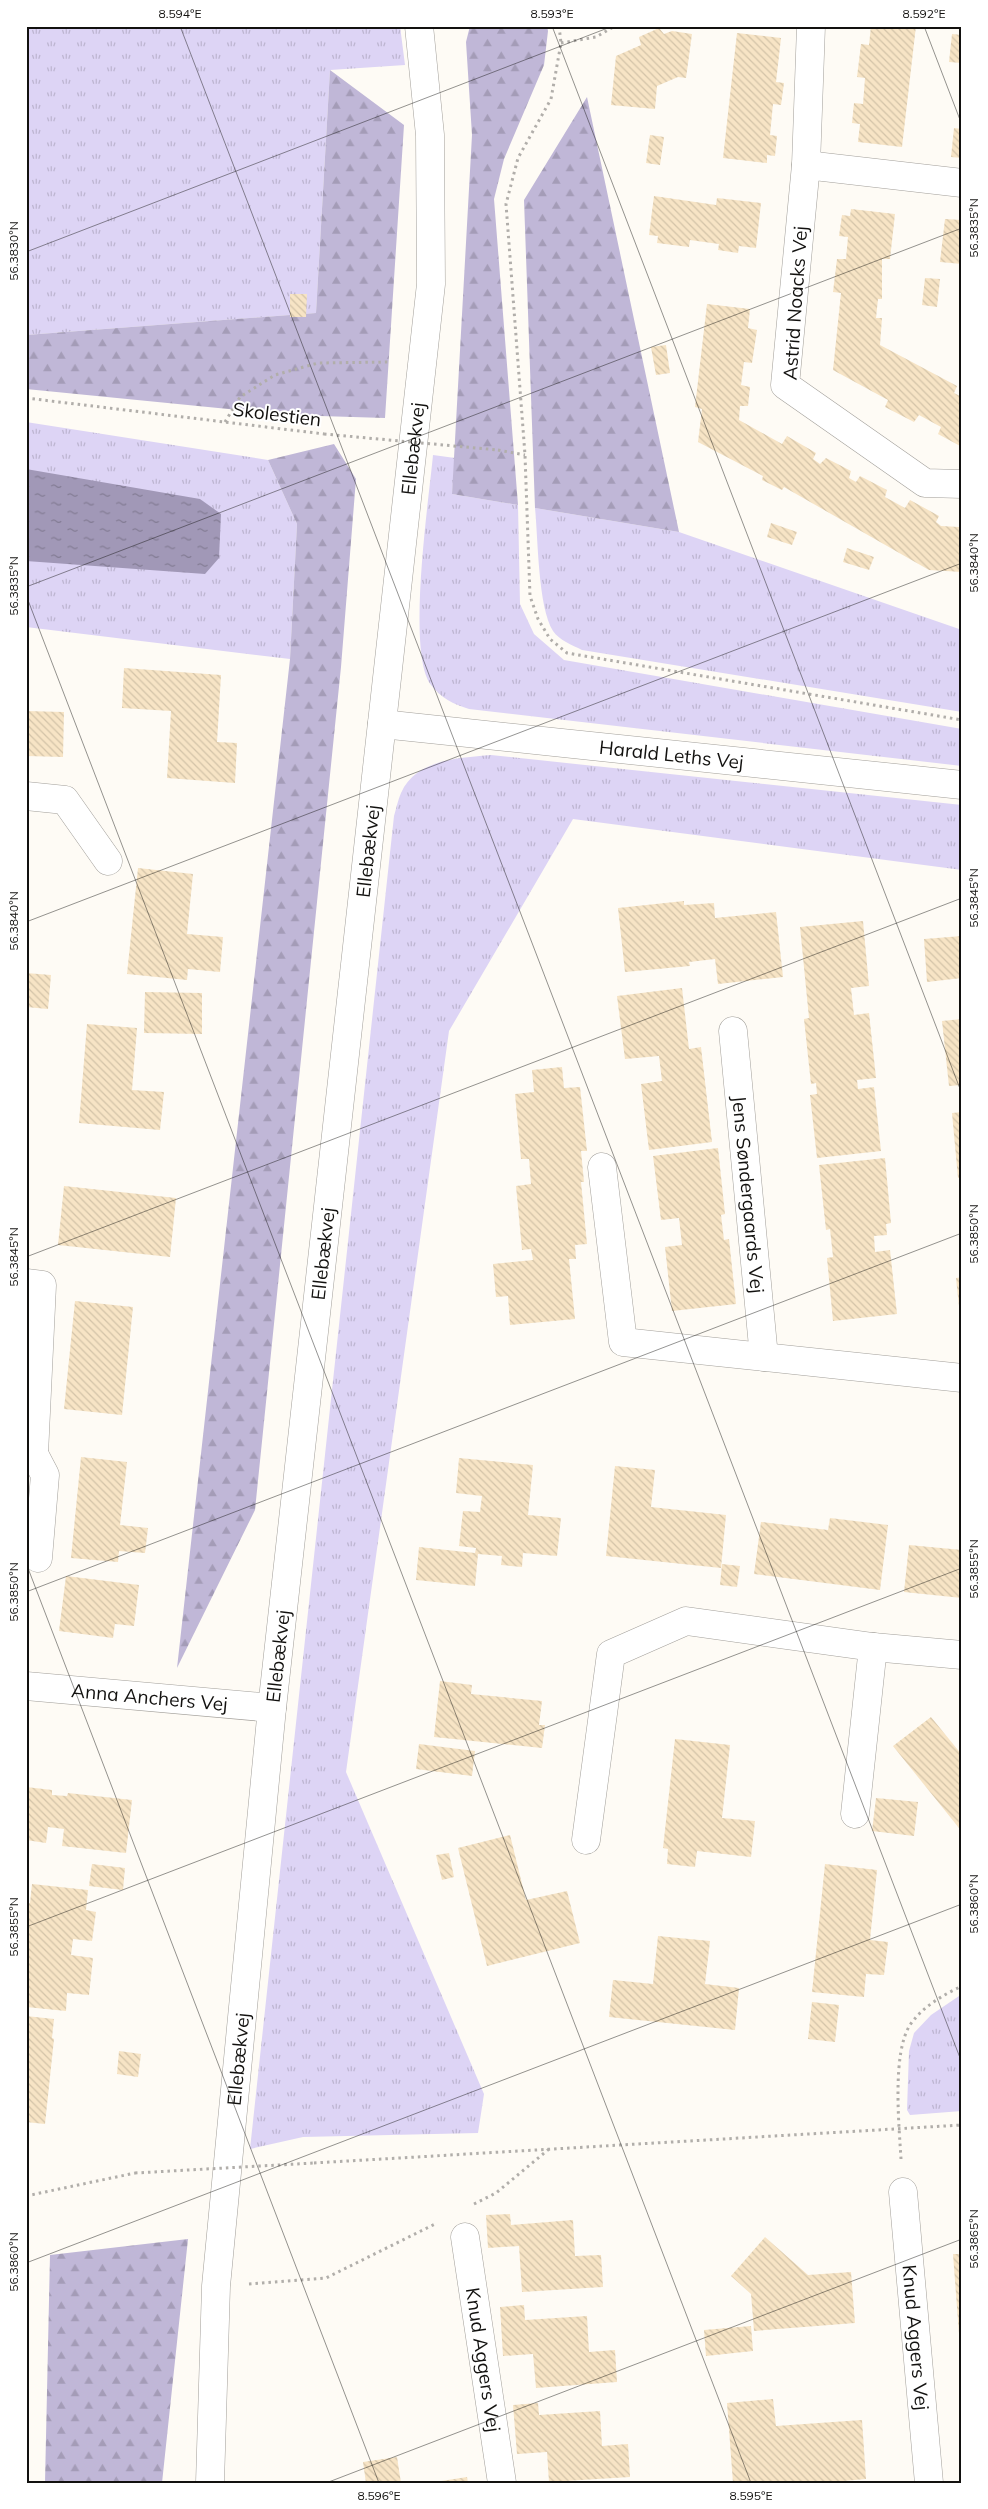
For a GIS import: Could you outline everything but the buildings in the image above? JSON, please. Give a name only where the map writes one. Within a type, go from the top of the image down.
[{"type":"street","name":"Ellebækvej","points":[[210,2483],[216,2286],[272,1708],[424,361],[431,284],[430,135],[420,26]]},
{"type":"street","name":"Astrid Noacks Vej","points":[[811,26],[806,165],[785,385],[925,483],[962,484]]},
{"type":"street","points":[[806,165],[962,183]]},
{"type":"street","name":"Harald Leths Vej","points":[[382,724],[962,785]]},
{"type":"street","points":[[26,796],[65,800],[108,861]]},
{"type":"street","name":"Jens Søndergaards Vej","points":[[734,1031],[764,1357]]},
{"type":"street","points":[[602,1167],[623,1342],[962,1378]]},
{"type":"street","points":[[26,1283],[42,1285],[30,1453],[46,1475],[38,1558]]},
{"type":"street","points":[[586,1840],[611,1654],[686,1621],[873,1647],[962,1655]]},
{"type":"street","points":[[855,1814],[873,1647]]},
{"type":"street","name":"Anna Anchers Vej","points":[[26,1686],[272,1708]]},
{"type":"street","name":"Knud Aggers Vej","points":[[903,2192],[929,2483]]},
{"type":"street","name":"Knud Aggers Vej","points":[[466,2237],[502,2483]]},
{"type":"path","points":[[559,26],[560,43],[552,99],[518,158],[506,204],[525,455],[530,596],[538,619],[550,639],[567,653],[962,720]]},
{"type":"path","points":[[560,43],[596,37],[615,26]]},
{"type":"path","points":[[225,422],[240,398],[275,375],[318,363],[424,361]]},
{"type":"path","name":"Skolestien","points":[[26,398],[324,434],[498,450],[525,455]]},
{"type":"path","points":[[903,2192],[899,2130],[899,2067],[904,2037],[911,2024],[936,1999],[962,1986]]},
{"type":"path","points":[[26,2196],[135,2173],[962,2125]]},
{"type":"path","points":[[472,2205],[496,2194],[550,2149]]},
{"type":"path","points":[[216,2286],[326,2278],[440,2222]]},
{"type":"green space","points":[[26,26],[400,26],[405,65],[330,70],[316,313],[26,335]]},
{"type":"green space","points":[[470,26],[547,26],[548,31],[544,65],[504,159],[494,199],[518,505],[452,494],[472,135],[466,42]]},
{"type":"green space","points":[[330,70],[404,125],[385,418],[288,415],[26,389],[26,335],[316,313]]},
{"type":"green space","points":[[587,97],[679,532],[535,508],[524,200]]},
{"type":"green space","points":[[26,422],[268,460],[297,524],[290,659],[26,627]]},
{"type":"green space","points":[[334,444],[356,479],[341,667],[255,1510],[177,1668],[290,659],[297,524],[268,460]]},
{"type":"green space","points":[[433,455],[455,458],[452,494],[518,505],[520,604],[534,634],[564,660],[962,729],[962,766],[469,709],[448,700],[431,685],[424,668],[420,642],[421,574]]},
{"type":"green space","points":[[535,508],[679,532],[962,630],[962,712],[582,650],[559,637],[553,631],[548,620],[542,589]]},
{"type":"green space","points":[[491,755],[962,805],[962,870],[573,819],[449,1031],[346,1772],[484,2094],[478,2133],[303,2137],[250,2149],[394,816],[401,793],[417,773],[440,762],[452,759]]},
{"type":"green space","points":[[962,1994],[962,2111],[910,2115],[907,2110],[909,2051],[914,2033],[931,2015]]},
{"type":"green space","points":[[188,2239],[162,2483],[45,2483],[50,2255]]},
{"type":"water","points":[[26,469],[200,499],[221,514],[219,558],[205,574],[26,561]]}]
